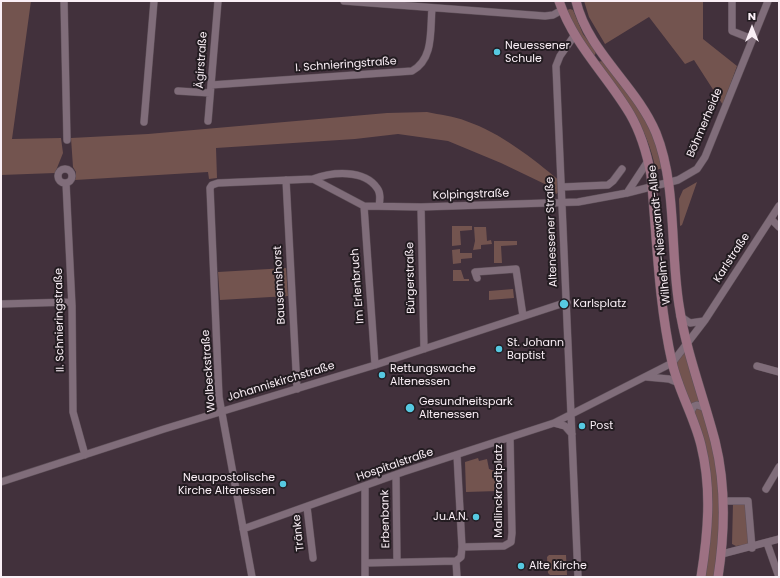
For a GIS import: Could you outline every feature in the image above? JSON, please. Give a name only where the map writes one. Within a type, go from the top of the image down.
[{"type":"main road","points":[[559,1],[562,10],[568,6],[576,5]]},
{"type":"main road","name":"Wilhelm-Nieswandt-Allee","points":[[576,5],[585,27],[602,54],[633,93],[648,116],[663,154],[668,183],[675,278],[680,316],[686,344],[716,442],[724,501],[722,554],[718,577]]},
{"type":"main road","name":"Wilhelm-Nieswandt-Allee","points":[[562,10],[574,36],[631,115],[644,144],[653,188],[660,284],[672,363],[701,444],[708,485],[708,521],[701,577]]},
{"type":"main road","points":[[589,57],[597,57],[602,54]]},
{"type":"street","points":[[64,1],[67,140]]},
{"type":"street","points":[[144,122],[154,1]]},
{"type":"street","name":"Ägirstraße","points":[[208,121],[218,1]]},
{"type":"street","points":[[344,1],[545,16],[553,15],[562,10]]},
{"type":"street","points":[[732,1],[732,31],[752,39]]},
{"type":"street","name":"Böhmerheide","points":[[563,202],[585,201],[653,188],[693,172],[705,157],[768,1]]},
{"type":"street","name":"I. Schnieringstraße","points":[[211,85],[412,71],[421,66],[428,55],[432,8]]},
{"type":"street","name":"Altenessener Straße","points":[[574,36],[560,56],[556,66],[578,577]]},
{"type":"street","points":[[178,91],[210,93]]},
{"type":"street","name":"Wilhelm-Nieswandt-Allee","points":[[627,193],[648,161]]},
{"type":"street","points":[[562,187],[608,185],[614,181],[622,168]]},
{"type":"street","points":[[286,180],[313,179],[321,176],[356,174],[364,177],[377,188],[380,196],[379,206]]},
{"type":"street","name":"Kolpingstraße","points":[[313,179],[364,206],[421,207],[563,202]]},
{"type":"street","name":"Wolbeckstraße","points":[[252,577],[219,398],[210,188],[212,185],[218,183],[286,180]]},
{"type":"street","name":"Bausemshorst","points":[[286,180],[296,389]]},
{"type":"street","name":"II. Schnieringstraße","points":[[66,183],[71,302],[73,412],[85,455]]},
{"type":"street","name":"Im Erlenbruch","points":[[364,206],[375,365]]},
{"type":"street","name":"Karlstraße","points":[[571,415],[672,363],[704,322],[779,206]]},
{"type":"street","name":"Bürgerstraße","points":[[421,207],[424,349]]},
{"type":"street","points":[[771,219],[779,227]]},
{"type":"street","points":[[477,278],[475,272],[516,269],[523,316]]},
{"type":"street","points":[[1,304],[71,302]]},
{"type":"street","name":"Johanniskirchstraße","points":[[1,482],[222,411],[375,365],[567,302]]},
{"type":"street","points":[[680,316],[690,322],[704,322]]},
{"type":"street","points":[[757,366],[779,372]]},
{"type":"street","points":[[647,376],[669,378],[679,383]]},
{"type":"street","points":[[690,413],[694,406],[697,405],[706,408]]},
{"type":"street","name":"Hospitalstraße","points":[[243,529],[396,475],[554,423],[571,415]]},
{"type":"street","points":[[554,423],[565,426],[572,434]]},
{"type":"street","name":"Mallinckrodtplatz","points":[[462,547],[504,546],[511,542],[510,438]]},
{"type":"street","points":[[365,563],[456,561],[462,557],[457,455]]},
{"type":"street","points":[[766,489],[779,467]]},
{"type":"street","name":"Erbenbank","points":[[396,475],[397,562]]},
{"type":"street","points":[[365,487],[365,577]]},
{"type":"street","points":[[724,501],[748,501],[752,548]]},
{"type":"street","name":"Tränke","points":[[307,507],[313,558]]},
{"type":"street","points":[[722,554],[752,548],[779,540]]},
{"type":"street","points":[[768,543],[779,577]]},
{"type":"street","points":[[456,561],[457,577]]},
{"type":"shaded area","points":[[1,1],[31,1],[12,139],[61,138],[63,153],[55,173],[1,175]]},
{"type":"shaded area","points":[[584,1],[703,1],[703,39],[737,66],[723,105],[694,60],[685,64],[649,17],[605,44],[589,17]]},
{"type":"shaded area","points":[[567,10],[573,10],[583,34],[596,51],[595,55],[592,54],[571,23]]},
{"type":"shaded area","points":[[603,61],[624,86],[653,133],[663,168],[656,170],[647,139],[633,112],[616,87],[596,62]]},
{"type":"shaded area","points":[[427,112],[461,119],[492,132],[504,139],[560,181],[559,192],[556,194],[551,187],[501,163],[448,141],[398,134],[355,139],[216,148],[217,178],[209,179],[208,172],[75,180],[76,172],[73,167],[71,138],[148,134],[387,113]]},
{"type":"shaded area","points":[[697,182],[682,225],[680,226],[679,199],[683,190]]},
{"type":"shaded area","points":[[452,226],[472,226],[472,230],[460,231],[461,245],[452,246]]},
{"type":"shaded area","points":[[474,227],[486,227],[487,241],[491,240],[492,244],[481,245],[481,249],[473,250],[475,241]]},
{"type":"shaded area","points":[[494,241],[517,241],[517,245],[501,246],[502,263],[494,263]]},
{"type":"shaded area","points":[[460,249],[460,253],[472,253],[472,258],[461,259],[461,263],[453,264],[452,250]]},
{"type":"shaded area","points":[[286,268],[288,296],[220,300],[218,272]]},
{"type":"shaded area","points":[[453,270],[461,270],[464,279],[469,279],[469,281],[453,281]]},
{"type":"shaded area","points":[[513,289],[514,298],[489,300],[489,291]]},
{"type":"shaded area","points":[[686,346],[713,443],[722,502],[715,577],[703,577],[710,486],[673,363]]},
{"type":"shaded area","points":[[478,458],[479,461],[487,459],[489,469],[498,472],[498,491],[466,492],[465,462]]},
{"type":"shaded area","points":[[733,503],[746,503],[750,544],[736,546],[732,544]]},
{"type":"shaded area","points":[[549,555],[566,555],[567,575],[550,575],[548,573],[547,557]]},
{"type":"place","name":"Neuessener Schule","points":[[497,52]]},
{"type":"place","name":"Karlsplatz","points":[[564,304]]},
{"type":"place","name":"St. Johann Baptist","points":[[499,349]]},
{"type":"place","name":"Rettungswache Altenessen","points":[[382,375]]},
{"type":"place","name":"Gesundheitspark Altenessen","points":[[410,408]]},
{"type":"place","name":"Post","points":[[582,426]]},
{"type":"place","name":"Neuapostolische Kirche Altenessen","points":[[283,484]]},
{"type":"place","name":"Ju.A.N.","points":[[476,517]]},
{"type":"place","name":"Alte Kirche","points":[[521,566]]}]
